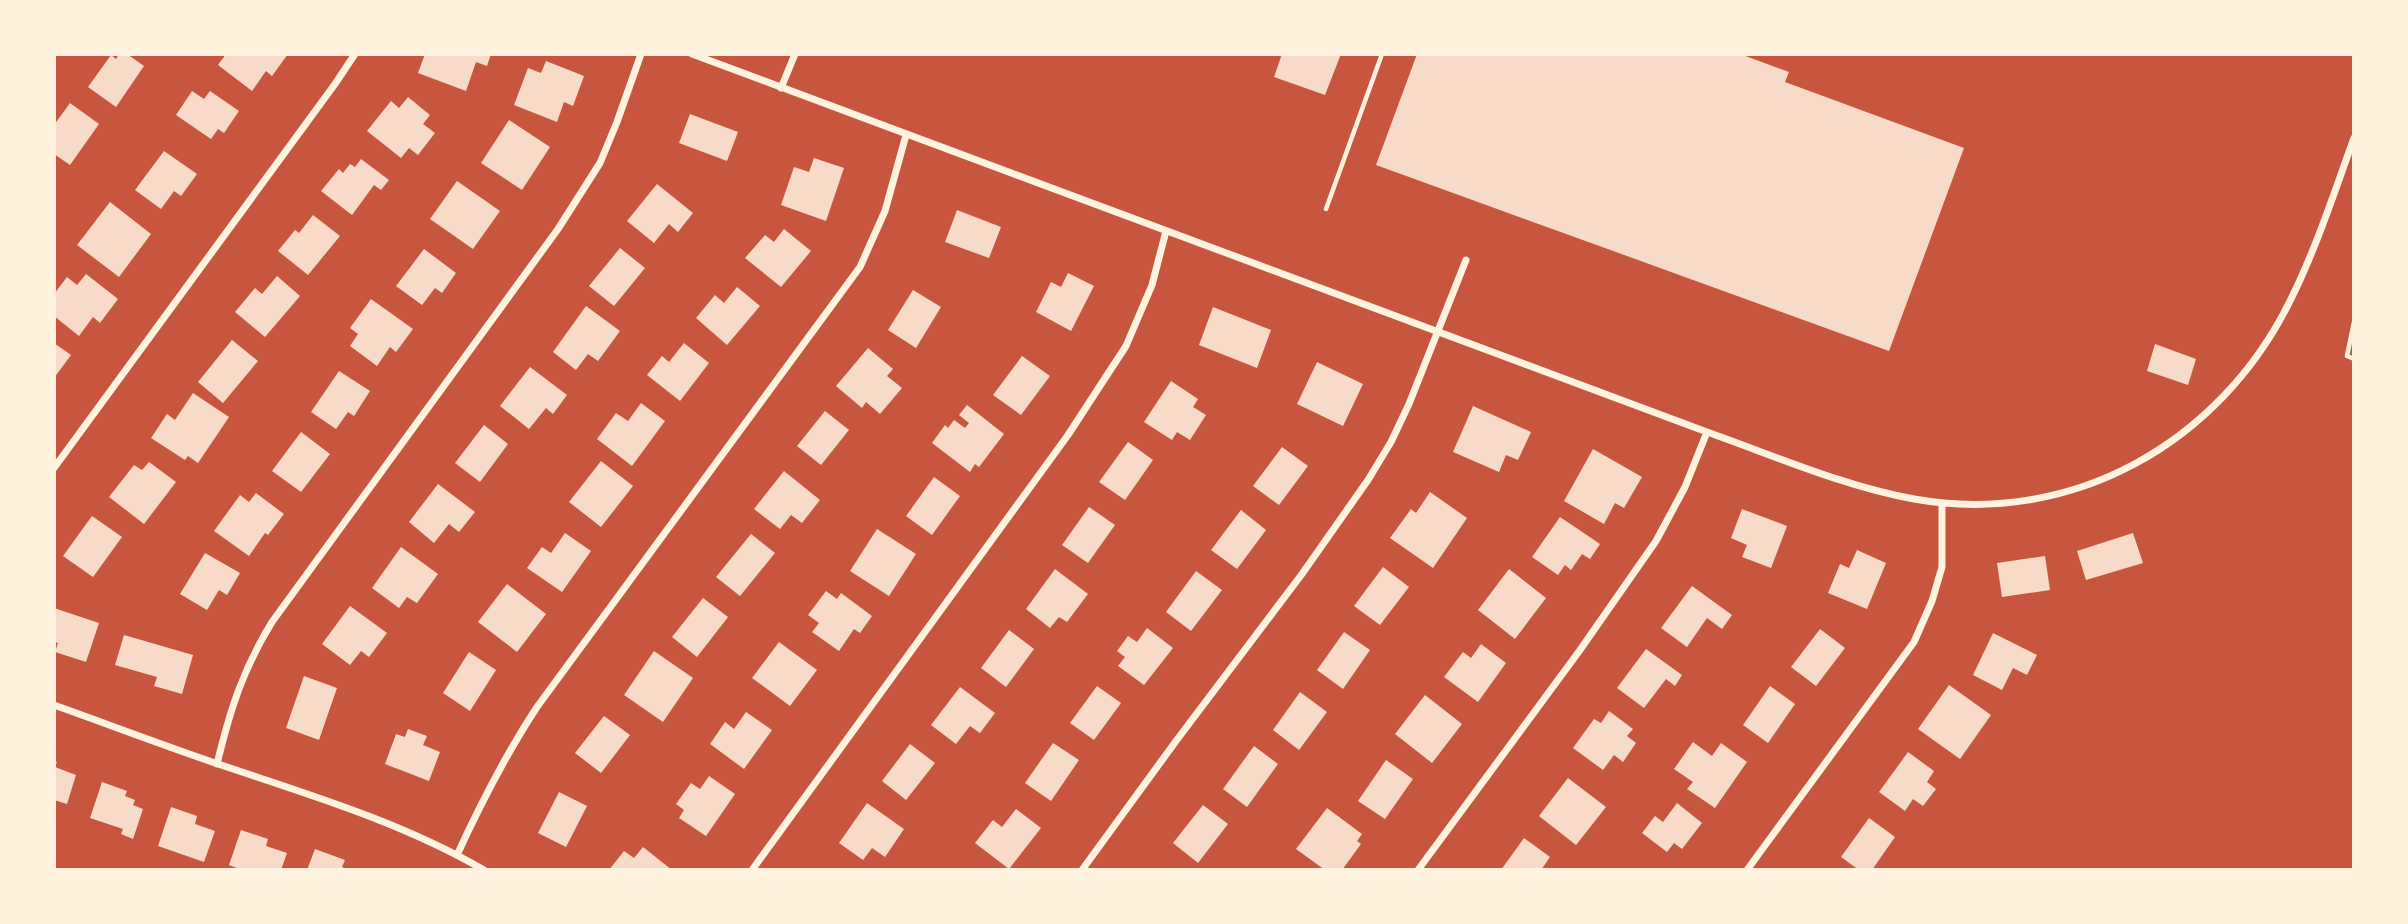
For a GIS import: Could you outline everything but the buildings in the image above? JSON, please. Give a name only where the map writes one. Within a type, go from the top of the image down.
[{"type":"street","points":[[54,468],[355,54]]},
{"type":"street","points":[[217,764],[239,686],[254,651],[280,611],[558,229],[600,163],[641,54]]},
{"type":"street","points":[[692,54],[1707,432],[1860,485],[1913,499],[1942,503],[1991,505],[2083,488],[2156,453],[2195,424],[2229,392],[2269,338],[2290,302],[2354,138]]},
{"type":"street","points":[[781,88],[795,54]]},
{"type":"street","points":[[457,855],[514,741],[537,707],[860,267],[885,211],[906,135]]},
{"type":"street","points":[[752,870],[1068,435],[1126,346],[1152,285],[1166,231]]},
{"type":"street","points":[[1082,870],[1302,574],[1368,480],[1391,442],[1409,404],[1466,260]]},
{"type":"street","points":[[1418,870],[1580,650],[1656,541],[1685,487],[1707,432]]},
{"type":"street","points":[[1747,870],[1914,642],[1932,601],[1942,567],[1942,503]]},
{"type":"street","points":[[54,705],[217,764],[369,814],[484,870]]},
{"type":"lane","points":[[1326,209],[1382,54]]},
{"type":"lane","points":[[2354,322],[2347,356],[2354,359]]}]
